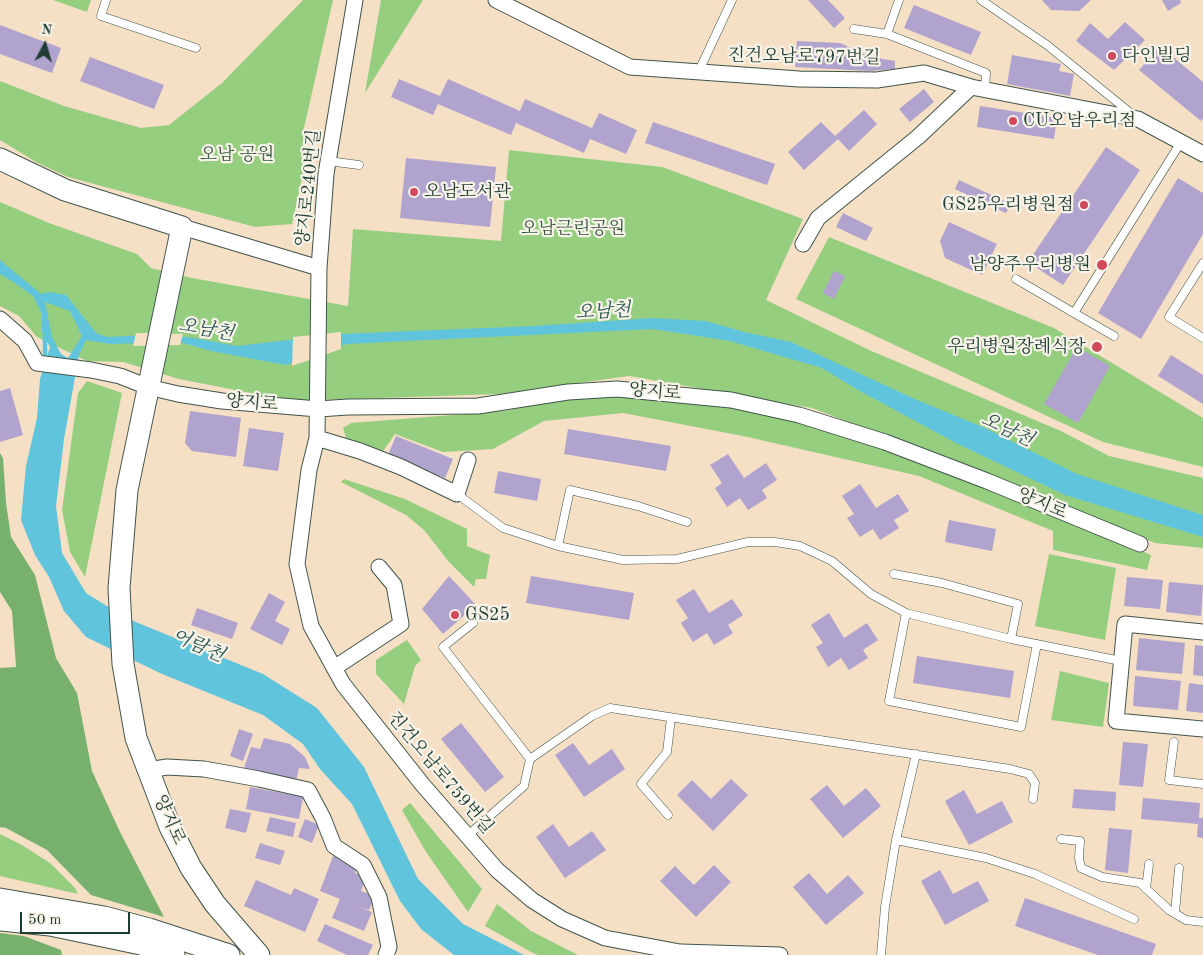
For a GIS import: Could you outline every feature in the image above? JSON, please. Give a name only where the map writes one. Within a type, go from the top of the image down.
[{"type":"street","name":"양지로240번길","points":[[182,227],[319,268],[328,161],[355,0]]},
{"type":"street","name":"진건오남로797번길","points":[[496,0],[630,67],[799,79],[878,80],[924,73],[978,88],[1138,119],[1203,154]]},
{"type":"street","points":[[803,244],[818,218],[978,88]]},
{"type":"street","points":[[0,159],[65,190],[182,227],[148,386]]},
{"type":"street","name":"진건오남로759번길","points":[[319,268],[317,438],[309,470],[297,564],[310,626],[343,684],[422,784],[497,870],[532,900],[562,919],[605,938],[680,952],[780,955]]},
{"type":"street","name":"양지로","points":[[0,319],[25,341],[37,363],[91,370],[120,376],[178,394],[222,401],[318,409],[478,406],[568,392],[617,389],[731,400],[799,415],[885,442],[987,481],[1140,544]]},
{"type":"street","name":"양지로","points":[[148,386],[127,490],[119,588],[123,664],[136,738],[170,827],[191,868],[215,904],[259,955]]},
{"type":"street","points":[[317,438],[360,451],[401,467],[457,494],[468,460]]},
{"type":"street","points":[[334,668],[401,624],[394,585],[380,568]]},
{"type":"street","points":[[1203,632],[1125,624],[1116,721],[1203,729]]},
{"type":"street","points":[[148,770],[167,767],[204,769],[308,790],[323,818],[334,846],[363,865],[379,897],[389,948],[386,955]]},
{"type":"street","points":[[0,899],[104,917],[149,929],[229,955]]},
{"type":"street","points":[[0,920],[50,925],[128,942],[174,955]]},
{"type":"lane","points":[[106,0],[101,16],[196,48]]},
{"type":"lane","points":[[698,73],[732,0]]},
{"type":"lane","points":[[887,34],[899,0]]},
{"type":"lane","points":[[981,0],[1047,45],[1138,119]]},
{"type":"lane","points":[[854,29],[887,34],[986,73],[978,88]]},
{"type":"lane","points":[[1074,313],[1182,142]]},
{"type":"lane","points":[[328,161],[359,165]]},
{"type":"lane","points":[[1203,263],[1169,317],[1203,338]]},
{"type":"lane","points":[[1016,279],[1114,336]]},
{"type":"lane","points":[[558,546],[570,490],[638,506],[687,522]]},
{"type":"lane","points":[[457,494],[503,528],[558,546],[623,560],[676,559],[748,542],[775,542],[800,546],[832,561],[871,594],[906,612],[1011,639],[1121,661]]},
{"type":"lane","points":[[894,574],[942,583],[1018,604],[1011,639]]},
{"type":"lane","points":[[906,612],[889,701],[1021,727],[1037,644]]},
{"type":"lane","points":[[473,623],[443,646],[530,759]]},
{"type":"lane","points":[[467,836],[524,786],[530,759],[592,716],[610,708],[1010,769],[1029,774],[1035,783],[1033,799]]},
{"type":"lane","points":[[668,814],[641,784],[668,752],[671,718]]},
{"type":"lane","points":[[1174,742],[1169,780],[1203,784]]},
{"type":"lane","points":[[881,955],[885,907],[896,840],[916,754]]},
{"type":"lane","points":[[1061,839],[1080,841],[1078,858],[1081,868],[1102,877],[1140,883],[1174,913],[1186,920],[1203,922]]},
{"type":"lane","points":[[896,840],[986,858],[1035,874],[1134,919]]},
{"type":"lane","points":[[1146,889],[1149,864]]},
{"type":"lane","points":[[1174,913],[1179,868]]},
{"type":"green space","points":[[53,0],[91,0],[87,12]]},
{"type":"green space","name":"오남 공원","points":[[303,0],[333,0],[304,128],[303,173],[292,224],[255,227],[68,177],[36,162],[0,140],[0,81],[64,106],[141,128],[169,125],[222,83]]},
{"type":"green space","points":[[381,0],[423,0],[365,93]]},
{"type":"green space","name":"오남근린공원","points":[[509,150],[662,167],[803,219],[766,300],[869,350],[1061,431],[1109,456],[1203,478],[1203,548],[1155,543],[1062,504],[812,408],[629,376],[499,394],[292,401],[179,379],[123,362],[87,361],[37,337],[19,316],[0,306],[0,202],[49,223],[137,254],[151,268],[192,278],[348,306],[353,229],[501,241]]},
{"type":"green space","points":[[829,237],[1054,328],[1203,418],[1203,467],[1103,442],[796,299]]},
{"type":"green space","points":[[87,381],[122,393],[85,577],[70,552],[62,510],[78,393]]},
{"type":"green space","points":[[618,395],[735,406],[817,426],[905,457],[1053,514],[1151,555],[1147,570],[1053,550],[1053,531],[919,476],[743,436],[623,413],[544,421],[493,449],[443,452],[395,434],[383,451],[346,438],[343,428],[351,423],[504,411],[554,401]]},
{"type":"green space","points":[[0,453],[3,458],[6,503],[11,537],[35,575],[56,658],[77,693],[92,771],[120,832],[164,917],[91,895],[47,850],[6,828],[0,827],[0,668],[16,667],[12,611],[0,592]]},
{"type":"green space","points":[[344,479],[405,499],[467,529],[467,546],[490,555],[486,579],[476,579],[474,587],[449,562],[424,530],[406,515],[341,482]]},
{"type":"green space","points":[[1049,554],[1116,568],[1105,640],[1035,626]]},
{"type":"green space","points":[[407,640],[421,660],[415,666],[404,704],[376,674],[376,660]]},
{"type":"green space","points":[[1060,671],[1109,683],[1103,727],[1051,720]]},
{"type":"green space","points":[[410,803],[482,889],[468,912],[426,852],[402,810]]},
{"type":"green space","points":[[0,834],[22,845],[50,863],[75,888],[78,894],[0,876]]},
{"type":"green space","points":[[497,904],[531,931],[578,955],[538,955],[485,926]]},
{"type":"green space","points":[[0,933],[24,936],[61,950],[62,955],[0,955]]},
{"type":"water","points":[[0,260],[41,294],[50,292],[66,295],[96,333],[107,337],[152,335],[188,337],[237,346],[341,334],[534,326],[653,318],[706,321],[744,332],[791,342],[917,400],[985,428],[1077,474],[1203,515],[1203,537],[1065,495],[956,443],[858,390],[822,368],[730,341],[653,329],[346,344],[286,365],[211,351],[180,342],[110,344],[86,340],[79,355],[64,439],[56,506],[62,553],[86,593],[126,618],[263,674],[317,708],[364,767],[418,879],[463,924],[524,955],[454,955],[421,929],[400,901],[352,804],[320,769],[303,744],[263,715],[162,674],[86,637],[64,611],[49,577],[35,555],[21,520],[26,466],[37,418],[40,379],[50,347],[42,332],[42,314],[33,296],[0,274]],"holes":[[[45,302],[70,311],[82,336],[68,358],[61,354],[52,337]]]},
{"type":"pier","points":[[341,332],[341,349],[292,366],[293,337]]},
{"type":"pier","points":[[136,333],[183,334],[180,345],[133,346]]},
{"type":"building","points":[[808,0],[828,0],[845,18],[834,28]]},
{"type":"building","points":[[1042,0],[1091,0],[1079,11],[1051,10]]},
{"type":"building","points":[[1162,0],[1180,0],[1181,3],[1168,11]]},
{"type":"building","points":[[914,5],[981,32],[971,55],[904,28]]},
{"type":"building","name":"다인빌딩","points":[[1125,22],[1145,40],[1114,70],[1076,41],[1090,23],[1108,39]]},
{"type":"building","points":[[0,25],[61,48],[52,73],[0,54]]},
{"type":"building","points":[[797,41],[840,43],[871,57],[895,61],[895,69],[869,71],[795,67]]},
{"type":"building","points":[[1160,46],[1203,82],[1203,118],[1201,121],[1139,70]]},
{"type":"building","points":[[1012,55],[1061,64],[1059,71],[1074,74],[1070,96],[1007,84]]},
{"type":"building","points":[[90,57],[164,85],[154,109],[80,81]]},
{"type":"building","points":[[399,79],[440,96],[448,79],[520,111],[525,99],[592,128],[599,113],[637,130],[626,154],[590,139],[584,153],[516,123],[511,135],[438,104],[433,115],[391,97]]},
{"type":"building","points":[[924,89],[934,102],[910,122],[899,109]]},
{"type":"building","points":[[980,106],[1057,118],[1054,139],[977,127]]},
{"type":"building","points":[[864,110],[877,124],[849,151],[838,139],[804,170],[788,152],[821,122],[835,136]]},
{"type":"building","points":[[653,122],[775,164],[767,185],[645,143]]},
{"type":"building","points":[[1106,147],[1140,170],[1063,285],[1028,262]]},
{"type":"building","points":[[406,158],[496,167],[490,227],[400,218]]},
{"type":"building","points":[[1178,178],[1203,193],[1203,234],[1141,339],[1098,313]]},
{"type":"building","points":[[959,180],[1011,204],[1006,213],[955,189]]},
{"type":"building","points":[[843,213],[873,228],[866,241],[836,227]]},
{"type":"building","points":[[949,222],[997,244],[982,275],[945,258],[940,241]]},
{"type":"building","points":[[834,271],[845,276],[834,299],[823,293]]},
{"type":"building","points":[[1077,347],[1110,366],[1078,423],[1044,404]]},
{"type":"building","points":[[1171,355],[1203,375],[1203,404],[1158,376]]},
{"type":"building","points":[[10,388],[23,435],[0,442],[0,391]]},
{"type":"building","points":[[190,411],[241,418],[236,457],[192,451],[185,443]]},
{"type":"building","points":[[249,428],[284,433],[278,471],[243,466]]},
{"type":"building","points":[[568,429],[671,446],[666,471],[564,454]]},
{"type":"building","points":[[396,436],[453,459],[445,478],[388,455]]},
{"type":"building","points":[[728,454],[744,478],[766,463],[777,480],[762,490],[767,498],[748,510],[740,498],[727,507],[715,488],[722,483],[710,465]]},
{"type":"building","points":[[498,471],[541,479],[537,501],[494,493]]},
{"type":"building","points":[[860,484],[876,508],[898,494],[909,511],[894,520],[899,528],[880,540],[873,529],[860,537],[847,518],[854,514],[842,496]]},
{"type":"building","points":[[949,520],[996,529],[992,551],[945,542]]},
{"type":"building","points":[[449,576],[476,605],[443,634],[422,609]]},
{"type":"building","points":[[531,576],[634,593],[629,620],[526,603]]},
{"type":"building","points":[[1127,577],[1163,580],[1160,609],[1124,606]]},
{"type":"building","points":[[1169,582],[1203,585],[1201,616],[1166,612]]},
{"type":"building","points":[[694,589],[709,613],[732,599],[743,615],[728,625],[733,633],[714,645],[707,633],[693,642],[681,623],[688,618],[676,600]]},
{"type":"building","points":[[269,593],[285,602],[275,621],[290,629],[282,645],[250,629]]},
{"type":"building","points":[[197,608],[238,623],[232,639],[191,625]]},
{"type":"building","points":[[829,613],[844,638],[867,623],[878,640],[863,650],[868,658],[849,670],[841,658],[828,667],[816,647],[823,643],[811,625]]},
{"type":"building","points":[[1139,638],[1185,643],[1182,674],[1136,670]]},
{"type":"building","points":[[1195,645],[1203,646],[1203,676],[1193,675]]},
{"type":"building","points":[[917,656],[1014,671],[1010,698],[913,683]]},
{"type":"building","points":[[1135,676],[1181,681],[1178,710],[1133,706]]},
{"type":"building","points":[[1189,683],[1203,685],[1203,713],[1186,711]]},
{"type":"building","points":[[461,723],[504,777],[485,792],[441,739]]},
{"type":"building","points":[[239,729],[253,734],[243,761],[230,756]]},
{"type":"building","points":[[264,738],[290,744],[305,757],[310,769],[299,768],[296,781],[244,768],[251,747],[260,749]]},
{"type":"building","points":[[1123,742],[1148,744],[1143,787],[1119,785]]},
{"type":"building","points":[[573,743],[589,765],[612,749],[625,769],[584,797],[555,755]]},
{"type":"building","points":[[731,779],[748,795],[713,831],[677,795],[692,780],[711,799]]},
{"type":"building","points":[[827,785],[844,806],[866,788],[881,806],[843,838],[810,799]]},
{"type":"building","points":[[250,787],[303,797],[299,819],[246,809]]},
{"type":"building","points":[[1074,789],[1116,792],[1115,811],[1072,808]]},
{"type":"building","points":[[964,790],[977,814],[1002,801],[1013,822],[969,845],[945,801]]},
{"type":"building","points":[[1143,798],[1200,803],[1199,818],[1203,818],[1203,838],[1197,837],[1198,824],[1141,819]]},
{"type":"building","points":[[230,809],[251,813],[246,833],[225,828]]},
{"type":"building","points":[[270,817],[296,823],[293,837],[266,831]]},
{"type":"building","points":[[305,819],[319,825],[312,843],[298,837]]},
{"type":"building","points":[[553,824],[569,847],[592,831],[606,850],[565,878],[536,837]]},
{"type":"building","points":[[1109,828],[1132,830],[1128,873],[1105,870]]},
{"type":"building","points":[[260,843],[285,851],[280,865],[255,858]]},
{"type":"building","points":[[333,856],[358,866],[355,873],[366,877],[361,891],[375,896],[369,910],[357,906],[372,912],[364,931],[332,918],[340,899],[320,891]]},
{"type":"building","points":[[714,865],[731,882],[696,917],[660,881],[675,866],[694,885]]},
{"type":"building","points":[[940,870],[953,894],[978,881],[989,901],[945,925],[921,881]]},
{"type":"building","points":[[809,873],[827,894],[848,875],[864,893],[826,925],[793,887]]},
{"type":"building","points":[[256,880],[291,895],[294,888],[319,899],[305,932],[244,906]]},
{"type":"building","points":[[1025,898],[1156,944],[1152,955],[1098,955],[1015,926]]},
{"type":"building","points":[[325,924],[373,945],[368,955],[347,955],[317,941]]},
{"type":"waterway","name":"어람천","points":[[45,333],[45,360]]},
{"type":"place","name":"다인빌딩","points":[[1112,56]]},
{"type":"place","name":"CU오남우리점","points":[[1013,121]]},
{"type":"place","name":"오남도서관","points":[[414,192]]},
{"type":"place","name":"GS25우리병원점","points":[[1084,205]]},
{"type":"place","name":"남양주우리병원","points":[[1102,265]]},
{"type":"place","name":"우리병원장례식장","points":[[1097,347]]},
{"type":"place","name":"GS25","points":[[455,615]]},
{"type":"water label","name":"오남천","points":[[603,312]]},
{"type":"water label","name":"오남천","points":[[206,330]]},
{"type":"water label","name":"오남천","points":[[1007,430]]}]
